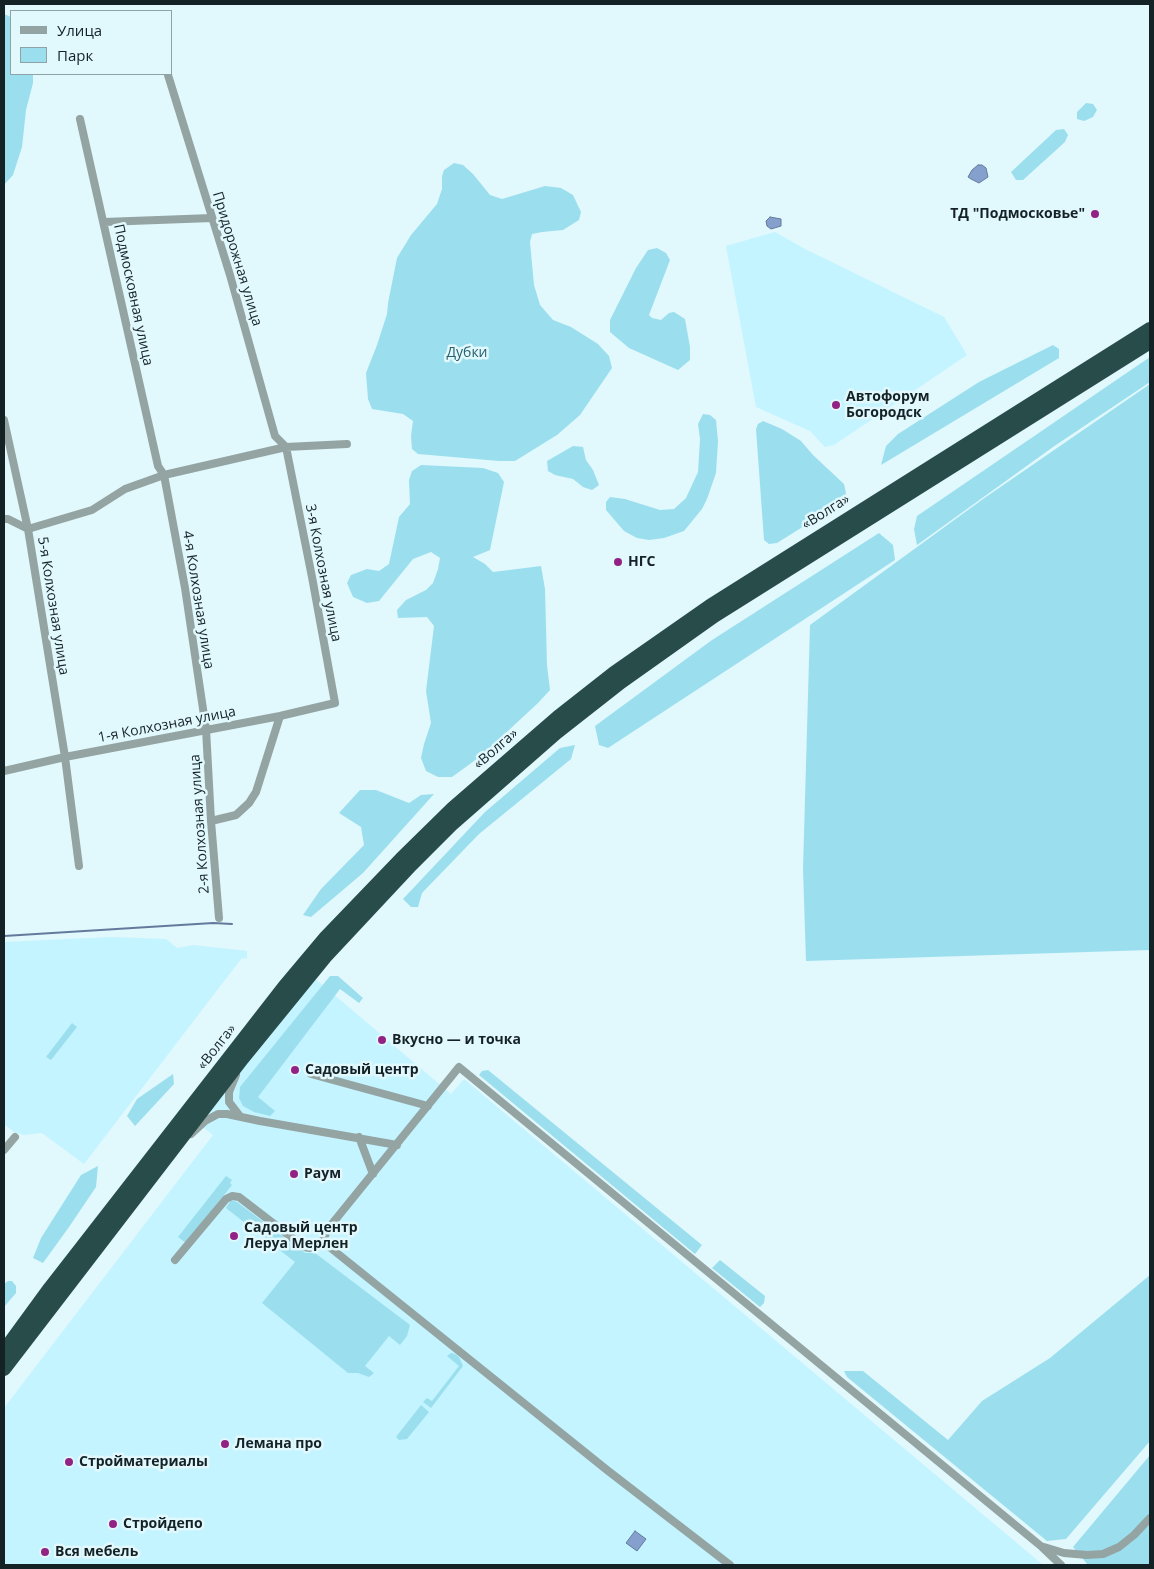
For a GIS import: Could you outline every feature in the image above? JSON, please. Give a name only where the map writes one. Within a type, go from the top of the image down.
[{"type":"highway","name":"«Волга»","points":[[4,1352],[50,1288],[284,986],[326,937],[453,808],[558,717],[614,673],[690,619],[848,517],[1150,329]]},
{"type":"highway","name":"«Волга»","points":[[4,1369],[242,1059],[344,935],[451,825],[556,733],[621,682],[738,600],[1150,342]]},
{"type":"street","name":"Придорожная улица","points":[[168,75],[260,377],[275,436],[286,447]]},
{"type":"street","name":"Подмосковная улица","points":[[80,119],[158,466],[164,475]]},
{"type":"street","points":[[104,222],[212,218]]},
{"type":"street","name":"5-я Колхозная улица","points":[[4,420],[28,529],[65,757],[78,866]]},
{"type":"street","points":[[4,519],[8,519],[28,529],[92,510],[125,489],[164,475],[286,447],[347,444]]},
{"type":"street","name":"3-я Колхозная улица","points":[[286,447],[335,703]]},
{"type":"street","points":[[4,461],[12,459]]},
{"type":"street","name":"4-я Колхозная улица","points":[[164,475],[185,588],[206,729]]},
{"type":"street","name":"1-я Колхозная улица","points":[[4,771],[65,757],[280,716],[335,703]]},
{"type":"street","points":[[211,822],[236,816],[249,803],[256,792],[280,716]]},
{"type":"street","name":"2-я Колхозная улица","points":[[206,729],[219,918]]},
{"type":"street","points":[[240,1115],[229,1102],[229,1092],[242,1059]]},
{"type":"street","points":[[175,1260],[226,1198],[232,1196],[239,1198],[304,1247],[316,1246],[324,1239],[327,1230],[459,1067],[1042,1547],[1061,1565]]},
{"type":"street","points":[[311,1074],[428,1106]]},
{"type":"street","points":[[171,1152],[205,1121],[218,1114],[240,1115],[260,1121],[397,1144]]},
{"type":"street","points":[[4,1150],[15,1137]]},
{"type":"street","points":[[359,1137],[373,1174]]},
{"type":"street","points":[[324,1239],[327,1245],[344,1260],[607,1470],[730,1565]]},
{"type":"street","points":[[1042,1547],[1071,1554],[1103,1554],[1119,1547],[1150,1518]]},
{"type":"shaded area","points":[[978,165],[986,168],[988,177],[979,183],[968,177]]},
{"type":"shaded area","points":[[770,217],[781,219],[781,226],[771,229],[767,226],[766,221]]},
{"type":"shaded area","points":[[775,232],[805,249],[944,317],[967,355],[834,445],[825,447],[810,431],[756,407],[726,246]]},
{"type":"shaded area","points":[[111,937],[166,939],[177,948],[193,945],[247,951],[247,958],[241,959],[84,1164],[42,1133],[24,1135],[14,1132],[4,1124],[4,942]]},
{"type":"shaded area","points":[[312,976],[451,1094],[464,1079],[1043,1565],[4,1565],[4,1408],[213,1135],[197,1123]]},
{"type":"shaded area","points":[[635,1531],[646,1539],[637,1551],[626,1543]]},
{"type":"green space","points":[[4,14],[10,17],[10,75],[33,75],[33,83],[26,110],[22,147],[13,175],[4,185]]},
{"type":"green space","points":[[1086,103],[1093,104],[1097,110],[1093,117],[1084,121],[1077,119],[1077,112]]},
{"type":"green space","points":[[1064,129],[1068,135],[1065,142],[1023,180],[1016,180],[1011,172],[1056,130]]},
{"type":"green space","name":"Дубки","points":[[454,163],[463,165],[490,195],[502,199],[545,186],[561,188],[573,195],[581,212],[579,220],[563,230],[532,234],[530,242],[534,285],[540,305],[553,320],[571,327],[598,344],[609,356],[612,368],[580,415],[557,435],[515,461],[418,454],[412,449],[413,421],[403,414],[372,409],[368,399],[366,373],[387,314],[397,258],[411,235],[437,204],[442,189],[444,170]]},
{"type":"green space","points":[[657,248],[666,253],[670,260],[649,315],[652,318],[661,320],[669,313],[674,312],[685,319],[690,347],[690,360],[678,370],[629,348],[610,332],[610,320],[636,268],[648,250]]},
{"type":"green space","points":[[1053,345],[1059,349],[1059,358],[881,465],[886,446],[898,434],[979,382]]},
{"type":"green space","points":[[1150,357],[1150,382],[1053,447],[917,545],[914,529],[917,516]]},
{"type":"green space","points":[[1150,384],[1150,950],[806,961],[803,869],[810,625],[983,499]]},
{"type":"green space","points":[[703,414],[710,415],[716,420],[718,441],[716,473],[702,509],[684,531],[664,538],[649,540],[637,538],[624,531],[606,510],[606,502],[610,497],[625,499],[660,510],[674,509],[686,498],[698,472],[700,439],[698,424]]},
{"type":"green space","points":[[763,421],[782,429],[801,441],[844,484],[846,493],[841,503],[777,543],[769,544],[764,540],[756,429],[758,424]]},
{"type":"green space","points":[[573,446],[583,447],[586,460],[593,470],[599,485],[592,490],[583,487],[573,479],[555,475],[548,471],[547,461]]},
{"type":"green space","points":[[421,465],[483,468],[498,473],[504,482],[490,550],[473,557],[485,564],[493,572],[541,566],[545,589],[547,665],[550,690],[481,756],[452,777],[438,777],[426,771],[421,758],[431,723],[426,691],[434,626],[427,617],[398,618],[397,610],[406,600],[426,590],[433,583],[440,558],[431,552],[413,559],[379,601],[367,603],[353,597],[347,583],[351,575],[367,569],[379,571],[389,564],[399,517],[410,504],[409,480],[412,471]]},
{"type":"green space","points":[[879,533],[893,545],[895,560],[608,748],[599,745],[595,726],[712,640]]},
{"type":"green space","points":[[575,745],[571,759],[479,834],[422,893],[418,907],[411,907],[403,899],[485,812],[560,748]]},
{"type":"green space","points":[[360,790],[376,790],[409,803],[421,795],[434,794],[363,873],[311,917],[303,915],[321,889],[364,845],[361,827],[339,813]]},
{"type":"green space","points":[[330,976],[338,976],[363,998],[359,1003],[340,989],[258,1097],[275,1111],[270,1116],[254,1112],[243,1106],[239,1098],[240,1087]]},
{"type":"green space","points":[[72,1023],[77,1027],[51,1060],[46,1057]]},
{"type":"green space","points":[[488,1070],[702,1245],[695,1254],[479,1075],[482,1071]]},
{"type":"green space","points":[[173,1074],[174,1084],[135,1126],[127,1116],[137,1099]]},
{"type":"green space","points":[[98,1166],[96,1187],[69,1227],[43,1263],[33,1258],[41,1238],[81,1175]]},
{"type":"green space","points":[[226,1176],[232,1180],[230,1183],[232,1185],[186,1243],[178,1237]]},
{"type":"green space","points":[[231,1200],[237,1202],[305,1253],[315,1253],[410,1325],[407,1336],[400,1345],[389,1336],[365,1366],[374,1373],[369,1377],[358,1373],[348,1373],[262,1303],[295,1262],[226,1208]]},
{"type":"green space","points":[[720,1260],[765,1296],[764,1303],[760,1307],[712,1268]]},
{"type":"green space","points":[[1150,1275],[1150,1441],[1066,1539],[1047,1541],[847,1377],[844,1371],[863,1371],[948,1440],[982,1401],[1050,1358]]},
{"type":"green space","points":[[12,1281],[16,1286],[16,1293],[4,1307],[4,1284]]},
{"type":"green space","points":[[451,1353],[459,1357],[463,1366],[431,1408],[423,1402],[427,1398],[432,1401],[459,1366],[447,1356]]},
{"type":"green space","points":[[421,1405],[429,1412],[407,1439],[399,1440],[396,1437]]},
{"type":"green space","points":[[1150,1455],[1150,1565],[1088,1565],[1073,1547]]},
{"type":"waterway","points":[[4,936],[213,923],[232,924]]},
{"type":"place","name":"ТД \"Подмосковье\"","points":[[1095,214]]},
{"type":"place","name":"Автофорум Богородск","points":[[836,405]]},
{"type":"place","name":"НГС","points":[[618,562]]},
{"type":"place","name":"Вкусно — и точка","points":[[382,1040]]},
{"type":"place","name":"Садовый центр","points":[[295,1070]]},
{"type":"place","name":"Раум","points":[[294,1174]]},
{"type":"place","name":"Садовый центр Леруа Мерлен","points":[[234,1236]]},
{"type":"place","name":"Лемана про","points":[[225,1444]]},
{"type":"place","name":"Стройматериалы","points":[[69,1462]]},
{"type":"place","name":"Стройдепо","points":[[113,1524]]},
{"type":"place","name":"Вся мебель","points":[[45,1552]]}]
